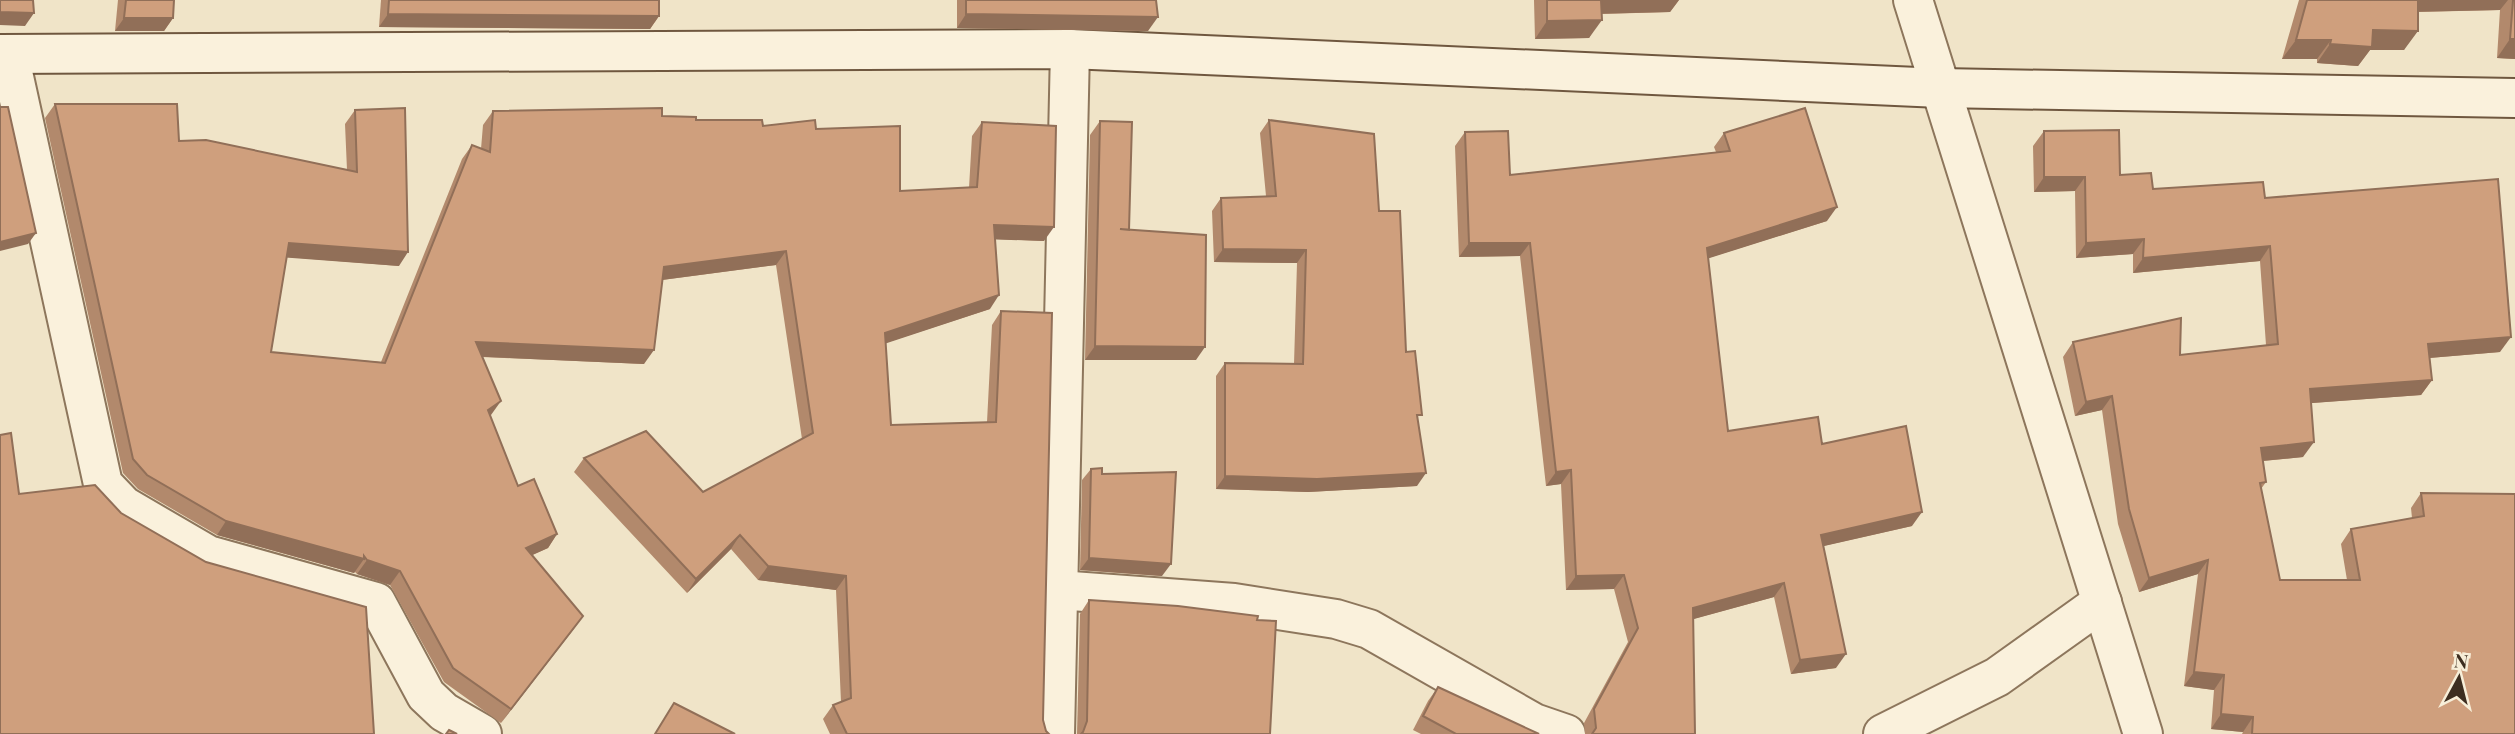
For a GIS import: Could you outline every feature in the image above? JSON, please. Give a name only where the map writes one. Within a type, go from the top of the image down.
[{"type":"street","points":[[1913,0],[2143,734]]},
{"type":"street","points":[[1055,734],[1070,49]]},
{"type":"street","points":[[482,734],[444,712],[426,695],[376,601],[208,555],[124,506],[103,484],[5,54],[1070,49],[1940,88],[2515,98]]},
{"type":"street","points":[[1058,590],[1234,603],[1336,618],[1369,629],[1534,723],[1566,734]]},
{"type":"street","points":[[1883,734],[1997,677],[2102,602]]},
{"type":"building","points":[[0,0],[33,0],[34,13],[0,12]]},
{"type":"building","points":[[126,0],[174,0],[173,18],[124,18]]},
{"type":"building","points":[[389,0],[659,0],[659,16],[388,14]]},
{"type":"building","points":[[966,0],[1156,0],[1158,17],[966,14]]},
{"type":"building","points":[[1547,0],[1601,0],[1602,20],[1547,21]]},
{"type":"building","points":[[2307,0],[2418,0],[2418,31],[2373,30],[2372,47],[2330,44],[2331,40],[2296,40]]},
{"type":"building","points":[[2513,0],[2515,39],[2510,39]]},
{"type":"building","points":[[55,104],[177,104],[179,141],[206,140],[357,172],[355,110],[405,108],[408,252],[289,243],[271,352],[385,363],[472,145],[490,152],[493,111],[662,108],[662,116],[696,117],[696,120],[762,120],[763,126],[815,120],[816,129],[900,126],[900,191],[977,187],[982,122],[1056,126],[1054,227],[994,225],[999,295],[885,333],[891,425],[996,422],[1001,311],[1052,313],[1043,720],[1049,734],[847,734],[833,705],[851,698],[846,576],[768,566],[740,535],[696,579],[584,458],[646,431],[703,492],[813,433],[786,251],[664,267],[654,350],[476,342],[501,401],[488,410],[518,486],[534,479],[557,534],[526,548],[583,616],[511,709],[453,668],[400,571],[367,560],[364,556],[364,559],[226,521],[147,475],[133,459]]},
{"type":"building","points":[[0,107],[8,107],[36,233],[0,242]]},
{"type":"building","points":[[1805,108],[1837,207],[1707,248],[1728,431],[1818,417],[1822,444],[1906,426],[1922,512],[1821,535],[1846,654],[1800,660],[1784,583],[1693,608],[1695,734],[1592,734],[1596,728],[1594,709],[1638,628],[1624,575],[1576,576],[1571,470],[1556,472],[1530,243],[1469,243],[1465,132],[1508,131],[1510,175],[1730,151],[1724,133]]},
{"type":"building","points":[[1269,120],[1374,134],[1379,211],[1400,211],[1406,352],[1415,351],[1422,415],[1417,415],[1426,473],[1317,479],[1225,476],[1225,363],[1303,364],[1306,250],[1223,249],[1221,198],[1276,196]]},
{"type":"building","points":[[1100,121],[1132,122],[1129,230],[1206,235],[1205,347],[1095,346]]},
{"type":"building","points":[[2119,130],[2120,175],[2151,173],[2153,189],[2263,182],[2265,198],[2498,179],[2511,337],[2428,344],[2432,380],[2310,389],[2314,442],[2261,448],[2266,482],[2260,483],[2280,580],[2360,580],[2351,529],[2424,516],[2421,493],[2515,494],[2515,734],[2252,734],[2253,717],[2221,714],[2224,675],[2194,672],[2208,560],[2149,578],[2129,509],[2112,396],[2086,402],[2073,342],[2181,318],[2180,355],[2278,344],[2270,246],[2143,258],[2144,239],[2086,243],[2085,177],[2044,177],[2044,131]]},
{"type":"building","points":[[11,433],[19,494],[95,485],[121,513],[206,562],[366,607],[374,734],[0,734],[0,435]]},
{"type":"building","points":[[1102,468],[1102,474],[1176,472],[1171,564],[1089,558],[1091,469]]},
{"type":"building","points":[[1089,600],[1178,606],[1258,616],[1257,620],[1276,621],[1270,734],[1081,734],[1087,721]]},
{"type":"building","points":[[1438,687],[1539,734],[1456,734],[1423,716]]},
{"type":"building","points":[[674,703],[735,734],[655,734]]}]
